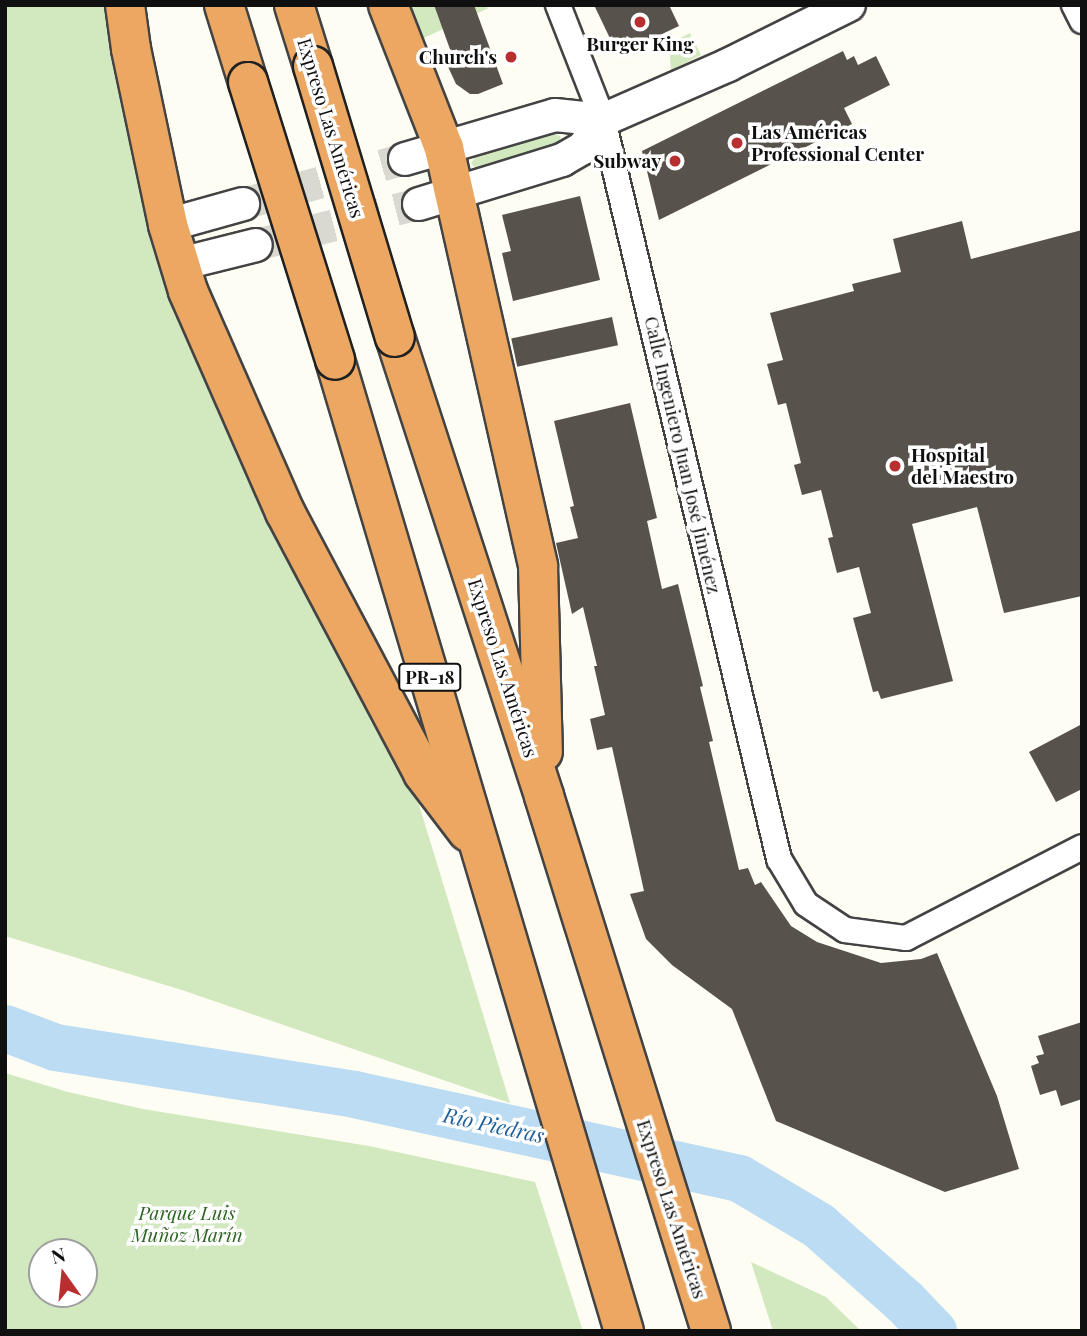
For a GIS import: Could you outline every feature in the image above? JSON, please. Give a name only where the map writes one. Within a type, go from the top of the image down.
[{"type":"highway","points":[[125,5],[131,49],[168,225],[188,291],[285,512],[422,774],[481,849]]},
{"type":"highway","name":"PR-18","points":[[224,5],[334,360],[624,1331]]},
{"type":"highway","name":"Expreso Las Américas","points":[[294,5],[395,337],[544,796],[689,1265],[712,1331]]},
{"type":"highway","points":[[388,5],[444,148],[437,200],[538,566],[544,796]]},
{"type":"street","name":"Calle Ingeniero Juan José Jiménez","points":[[558,5],[603,120],[779,859],[806,904],[845,930],[906,938],[1082,847]]},
{"type":"street","points":[[405,159],[555,115],[603,120],[728,65],[849,5]]},
{"type":"street","points":[[1074,5],[1082,21]]},
{"type":"street","points":[[437,200],[562,160],[583,148],[603,120]]},
{"type":"street","points":[[168,225],[243,204]]},
{"type":"street","points":[[180,264],[256,245]]},
{"type":"green space","points":[[5,5],[115,5],[145,165],[406,762],[510,1103],[185,991],[5,936]]},
{"type":"green space","points":[[402,5],[434,5],[439,19],[476,5],[489,8],[415,42]]},
{"type":"green space","points":[[690,33],[701,55],[671,70],[669,44]]},
{"type":"green space","points":[[553,133],[561,137],[557,145],[483,168],[475,168],[471,163],[476,156],[486,152]]},
{"type":"green space","name":"Parque Luis Muñoz Marín","points":[[5,1073],[68,1092],[143,1109],[369,1146],[535,1182],[583,1331],[5,1331]]},
{"type":"green space","points":[[751,1262],[826,1297],[861,1331],[773,1331]]},
{"type":"building","points":[[434,5],[474,5],[503,84],[478,94],[470,94],[456,84],[443,56],[451,52]]},
{"type":"building","points":[[594,5],[669,5],[679,26],[618,55]]},
{"type":"building","name":"Las Américas Professional Center","points":[[843,51],[847,60],[854,56],[858,65],[876,56],[890,85],[844,108],[852,124],[659,220],[642,151]]},
{"type":"building","points":[[580,196],[600,280],[513,301],[502,253],[511,251],[502,215]]},
{"type":"building","points":[[962,221],[971,259],[1082,230],[1082,596],[1004,613],[977,507],[912,524],[953,681],[881,699],[878,691],[873,692],[853,618],[871,613],[859,567],[837,573],[828,538],[833,537],[821,490],[802,495],[794,465],[801,463],[786,403],[778,405],[767,364],[783,360],[770,313],[854,291],[852,284],[901,272],[893,239]]},
{"type":"building","points":[[612,317],[618,345],[517,367],[511,338]]},
{"type":"building","points":[[630,403],[657,518],[647,521],[662,589],[678,584],[703,686],[700,687],[713,741],[709,742],[739,870],[748,868],[755,885],[761,882],[791,926],[817,942],[881,963],[921,959],[937,953],[997,1096],[1019,1169],[945,1192],[776,1121],[732,1009],[672,965],[646,939],[630,894],[644,891],[612,747],[597,750],[590,719],[605,715],[594,666],[597,666],[583,607],[572,614],[556,543],[578,538],[570,507],[574,506],[554,421]]},
{"type":"building","points":[[1082,724],[1082,789],[1056,802],[1029,752]]},
{"type":"building","points":[[1082,1022],[1082,1099],[1061,1106],[1056,1090],[1040,1095],[1031,1066],[1039,1063],[1036,1056],[1044,1054],[1038,1036]]},
{"type":"waterway","name":"Río Piedras","points":[[5,1028],[55,1047],[354,1094],[739,1178],[818,1225],[904,1301],[933,1331]]},
{"type":"tunnel","points":[[243,204],[405,159]]},
{"type":"tunnel","points":[[256,245],[419,204]]},
{"type":"place","name":"Burger King","points":[[640,22]]},
{"type":"place","name":"Church's","points":[[511,57]]},
{"type":"place","name":"Las Américas Professional Center","points":[[737,143]]},
{"type":"place","name":"Subway","points":[[675,161]]},
{"type":"place","name":"Hospital del Maestro","points":[[895,466]]}]
